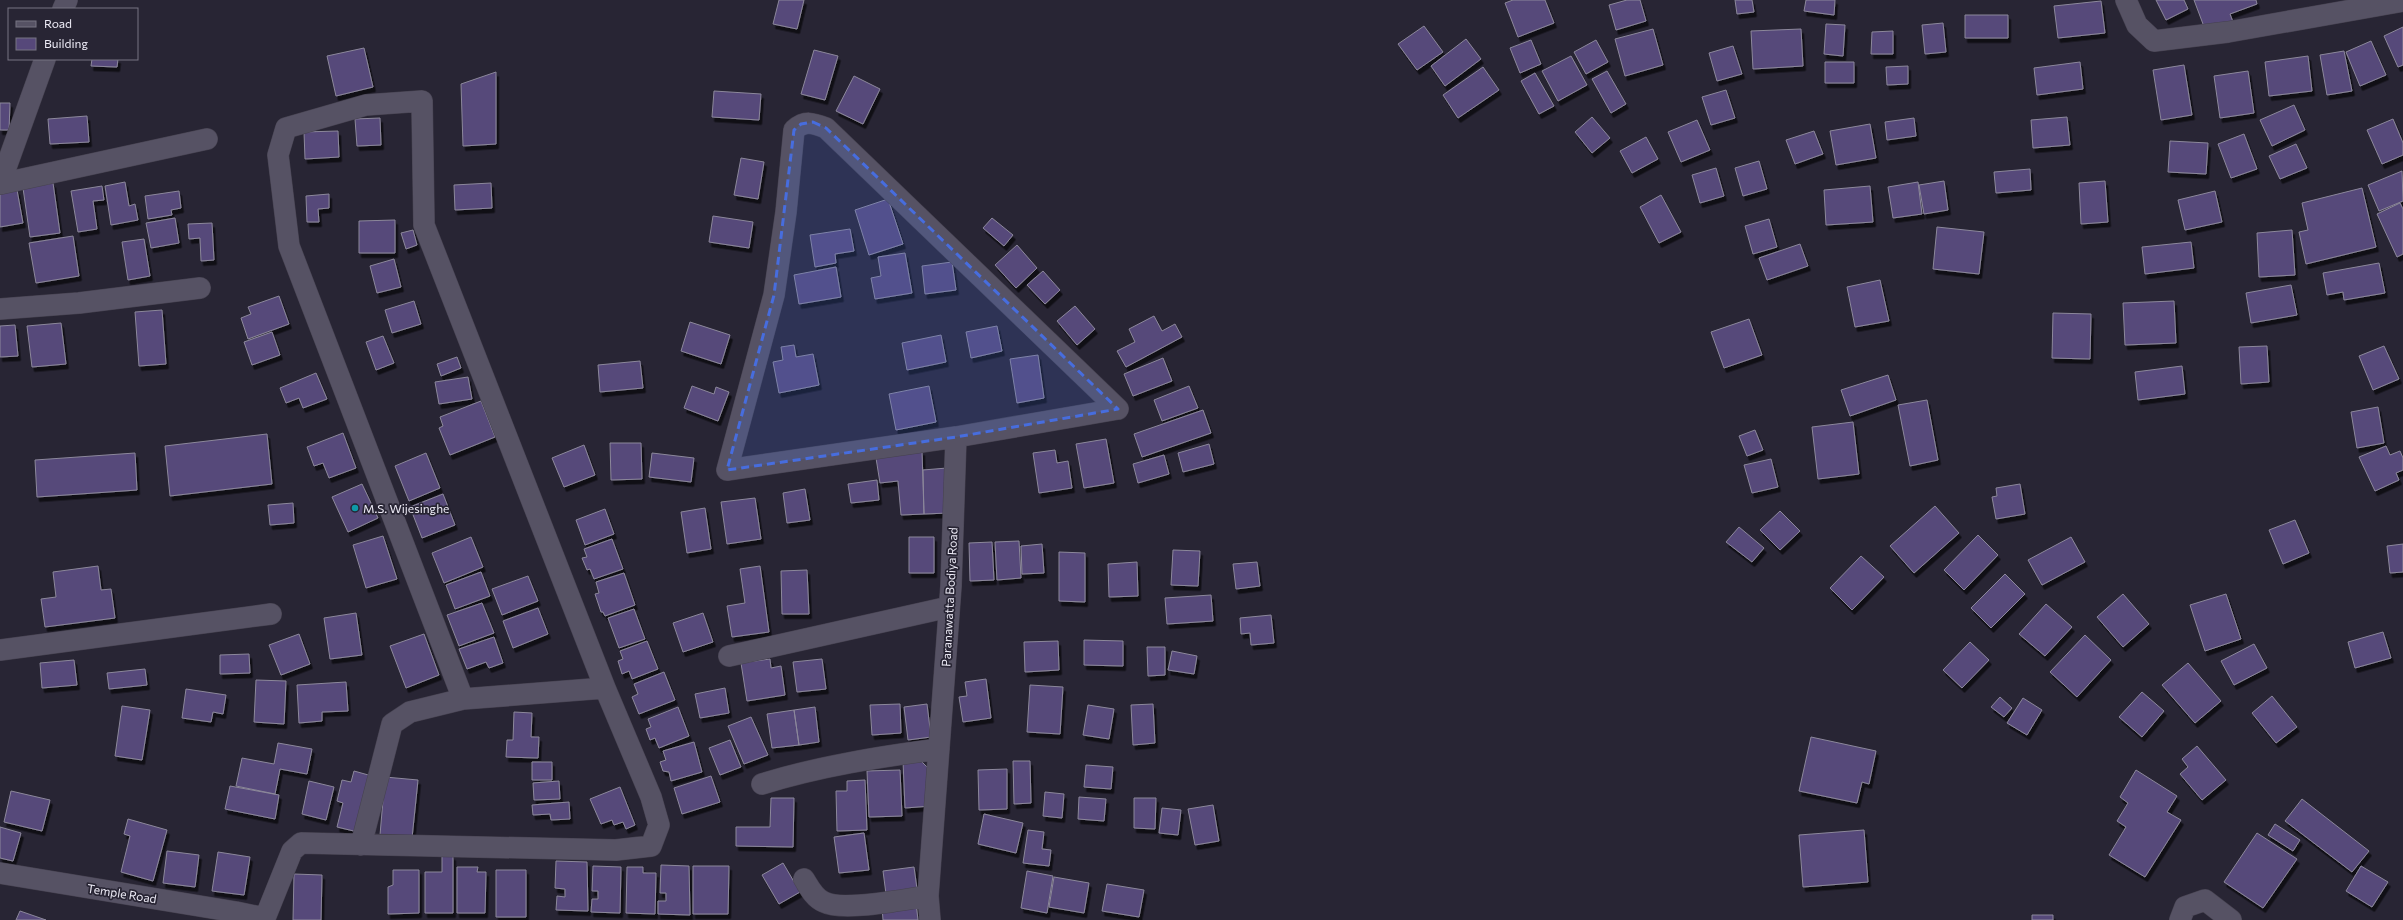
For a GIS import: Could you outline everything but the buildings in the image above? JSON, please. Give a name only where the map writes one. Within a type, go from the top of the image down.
[{"type":"street","points":[[2126,0],[2137,25],[2154,41],[2228,32],[2403,2]]},
{"type":"street","points":[[0,184],[46,60]]},
{"type":"street","points":[[462,699],[289,246],[278,155],[286,128],[366,105],[422,101],[424,225],[605,688],[655,811],[659,825],[651,846],[616,850],[361,845],[392,724],[410,712],[462,699],[605,688]]},
{"type":"street","points":[[813,122],[826,128],[1118,409],[956,437],[727,470],[774,295],[786,212],[794,130],[801,124],[813,122]]},
{"type":"street","points":[[0,184],[207,139]]},
{"type":"street","points":[[0,309],[79,303],[200,288]]},
{"type":"street","name":"Paranawatta Bodiya Road","points":[[930,920],[928,896],[949,607],[956,437]]},
{"type":"street","points":[[729,656],[949,607]]},
{"type":"street","points":[[0,650],[271,614]]},
{"type":"street","points":[[762,784],[824,767],[939,749]]},
{"type":"street","name":"Temple Road","points":[[0,873],[235,916],[265,918],[292,851],[300,843],[361,845]]},
{"type":"street","points":[[804,879],[813,894],[824,902],[841,906],[928,896]]},
{"type":"street","points":[[2180,920],[2185,907],[2205,900],[2232,920]]},
{"type":"highlighted area","points":[[813,122],[826,128],[1118,409],[956,437],[727,470],[774,295],[794,130],[801,124]]},
{"type":"place","name":"M.S. Wijesinghe","points":[[355,508]]}]
